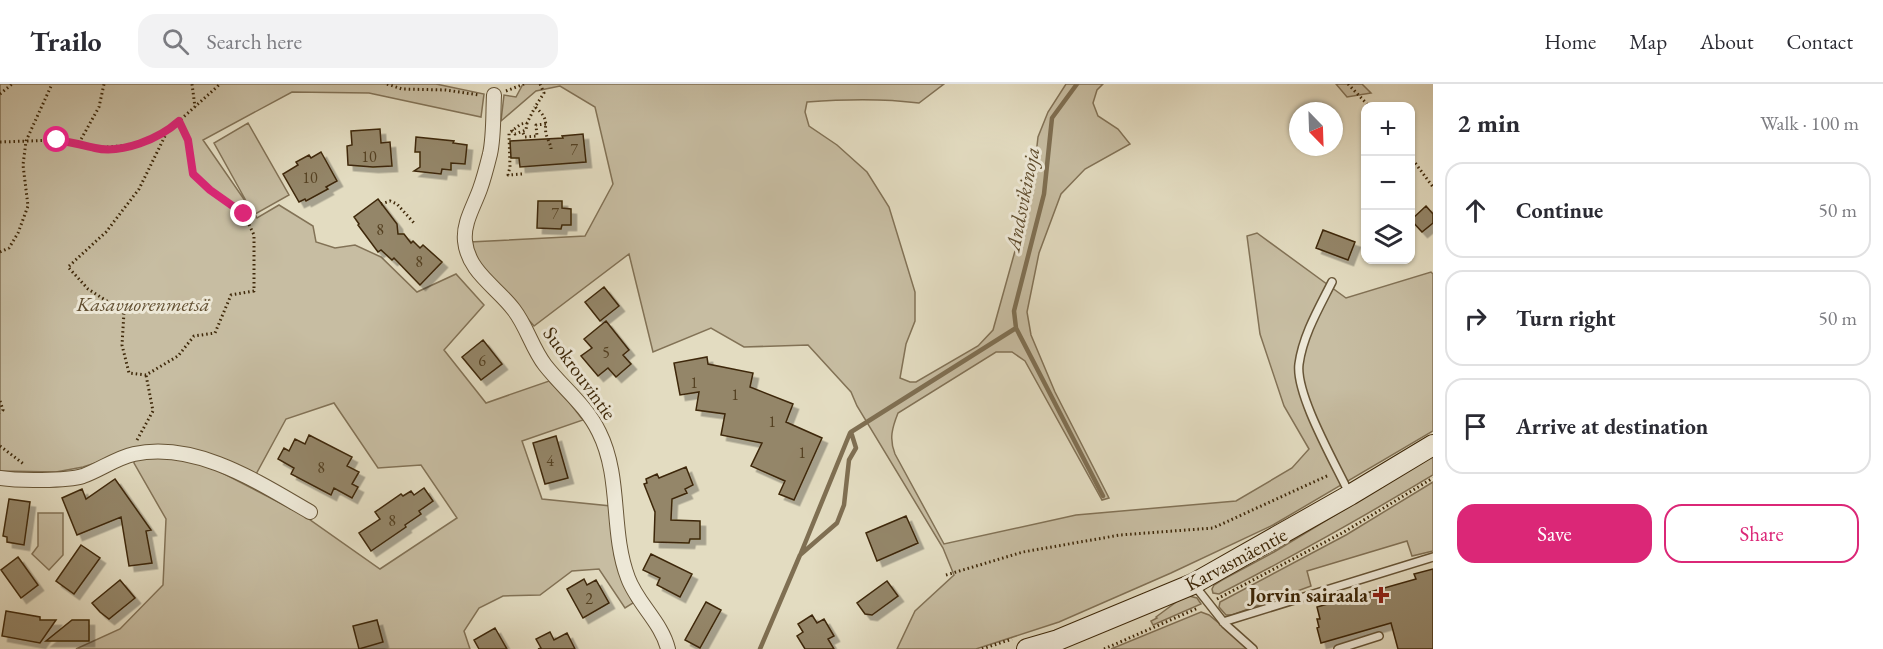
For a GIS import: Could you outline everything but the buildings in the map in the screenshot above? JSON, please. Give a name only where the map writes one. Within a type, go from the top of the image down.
[{"type":"main road","name":"Karvasmäentie","points":[[1027,649],[1058,640],[1193,584],[1433,445]]},
{"type":"street","name":"Suokrouvintie","points":[[494,95],[491,151],[481,187],[466,224],[467,253],[482,276],[520,318],[544,364],[585,408],[599,431],[608,453],[615,485],[624,565],[629,581],[655,622],[668,649]]},
{"type":"street","points":[[0,478],[27,480],[81,477],[128,456],[161,451],[207,459],[310,512]]},
{"type":"lane","points":[[1332,282],[1305,340],[1299,365],[1300,384],[1308,407],[1350,495]]},
{"type":"lane","points":[[1223,622],[1433,557]]},
{"type":"lane","points":[[1193,584],[1223,622],[1253,649]]},
{"type":"lane","points":[[1338,649],[1379,636]]},
{"type":"path","points":[[0,94],[12,84]]},
{"type":"path","points":[[0,252],[9,248],[18,233],[28,206],[23,165],[26,141],[51,84]]},
{"type":"path","points":[[79,143],[99,107],[104,84]]},
{"type":"path","points":[[192,84],[195,107]]},
{"type":"path","points":[[0,142],[57,140],[96,148],[131,146],[167,132],[220,84]]},
{"type":"path","points":[[387,84],[402,89],[446,90],[494,95]]},
{"type":"path","points":[[524,136],[527,123],[544,93],[540,84]]},
{"type":"path","points":[[1348,84],[1365,102]]},
{"type":"path","points":[[536,107],[546,118],[547,139],[551,143],[551,149]]},
{"type":"path","points":[[167,132],[139,189],[106,232],[68,267],[88,289],[124,312],[122,345],[129,373],[146,375],[178,357],[194,336],[215,333],[231,295],[254,291],[254,235],[244,214],[210,190],[193,174],[188,140],[179,121]]},
{"type":"path","points":[[522,174],[508,175],[510,167],[509,133],[527,123]]},
{"type":"path","points":[[512,131],[524,136],[537,136],[536,125],[546,124]]},
{"type":"path","points":[[512,131],[515,140]]},
{"type":"path","points":[[1415,163],[1433,187]]},
{"type":"path","points":[[381,204],[390,201],[397,204],[414,223]]},
{"type":"path","points":[[128,456],[153,411],[146,375]]},
{"type":"path","points":[[0,401],[3,410],[0,413]]},
{"type":"path","points":[[0,446],[25,465],[27,480]]},
{"type":"path","points":[[946,575],[1023,552],[1119,535],[1213,528],[1338,471]]},
{"type":"path","points":[[1104,649],[1208,604],[1344,532],[1433,478]]},
{"type":"green space","name":"Kasavuorenmetsä","points":[[0,84],[436,84],[484,94],[481,117],[369,93],[292,92],[203,140],[250,208],[214,143],[248,123],[289,195],[255,214],[257,218],[279,205],[313,226],[316,242],[335,248],[355,245],[381,257],[417,292],[456,274],[484,305],[444,350],[486,403],[549,381],[583,420],[522,441],[542,499],[611,506],[614,554],[633,603],[625,608],[599,569],[572,571],[540,595],[503,596],[479,608],[464,631],[470,649],[76,649],[120,629],[163,585],[166,519],[134,463],[134,457],[162,455],[209,466],[303,515],[380,569],[457,518],[421,465],[378,468],[334,403],[286,419],[255,476],[216,457],[173,447],[144,447],[83,467],[56,472],[0,471]]},
{"type":"green space","points":[[523,84],[944,84],[919,103],[863,99],[807,102],[805,112],[809,126],[837,145],[867,172],[889,207],[915,292],[915,321],[906,344],[900,378],[916,382],[978,346],[993,330],[1032,190],[1038,137],[1048,112],[1066,84],[1103,84],[1097,90],[1093,103],[1098,116],[1118,129],[1130,144],[1085,169],[1061,194],[1039,253],[1027,312],[1031,335],[1055,392],[1109,498],[1102,500],[1025,361],[1012,352],[996,352],[898,413],[894,424],[892,438],[895,454],[944,544],[1076,515],[1236,501],[1292,468],[1309,449],[1284,406],[1260,334],[1247,236],[1257,233],[1346,298],[1431,272],[1433,274],[1433,431],[1273,525],[1059,622],[976,649],[897,649],[915,611],[954,575],[943,548],[857,406],[851,392],[808,345],[744,347],[711,328],[653,352],[629,254],[534,326],[479,263],[470,242],[585,236],[613,184],[595,107],[560,86],[536,91],[501,121],[504,95],[516,97]]},
{"type":"green space","points":[[1336,84],[1362,84],[1371,93],[1347,97]]},
{"type":"green space","points":[[1433,456],[1433,475],[1273,566],[1219,594],[1213,593],[1214,585],[1222,580],[1274,552]]},
{"type":"green space","points":[[1433,482],[1433,551],[1412,556],[1407,541],[1307,571],[1311,586],[1232,615],[1226,615],[1219,607],[1220,602],[1346,535]]},
{"type":"green space","points":[[38,513],[63,513],[63,555],[49,570],[32,554],[38,546]]},
{"type":"green space","points":[[1189,596],[1197,598],[1201,604],[1153,625],[1151,621],[1179,600]]},
{"type":"green space","points":[[1201,612],[1209,615],[1250,649],[1111,649]]},
{"type":"waterway","name":"Andsvikinoja","points":[[1077,84],[1052,118],[1044,194],[1014,311],[1016,328],[1103,496]]},
{"type":"waterway","points":[[760,649],[800,555],[837,523],[844,505],[849,460],[856,448],[851,432],[1016,328]]},
{"type":"waterway","points":[[801,553],[850,433]]},
{"type":"place","name":"Jorvin sairaala","points":[[1381,595]]},
{"type":"route","points":[[57,140],[96,148],[131,146],[167,132],[179,121],[188,140],[193,174],[210,190],[244,214]]}]
